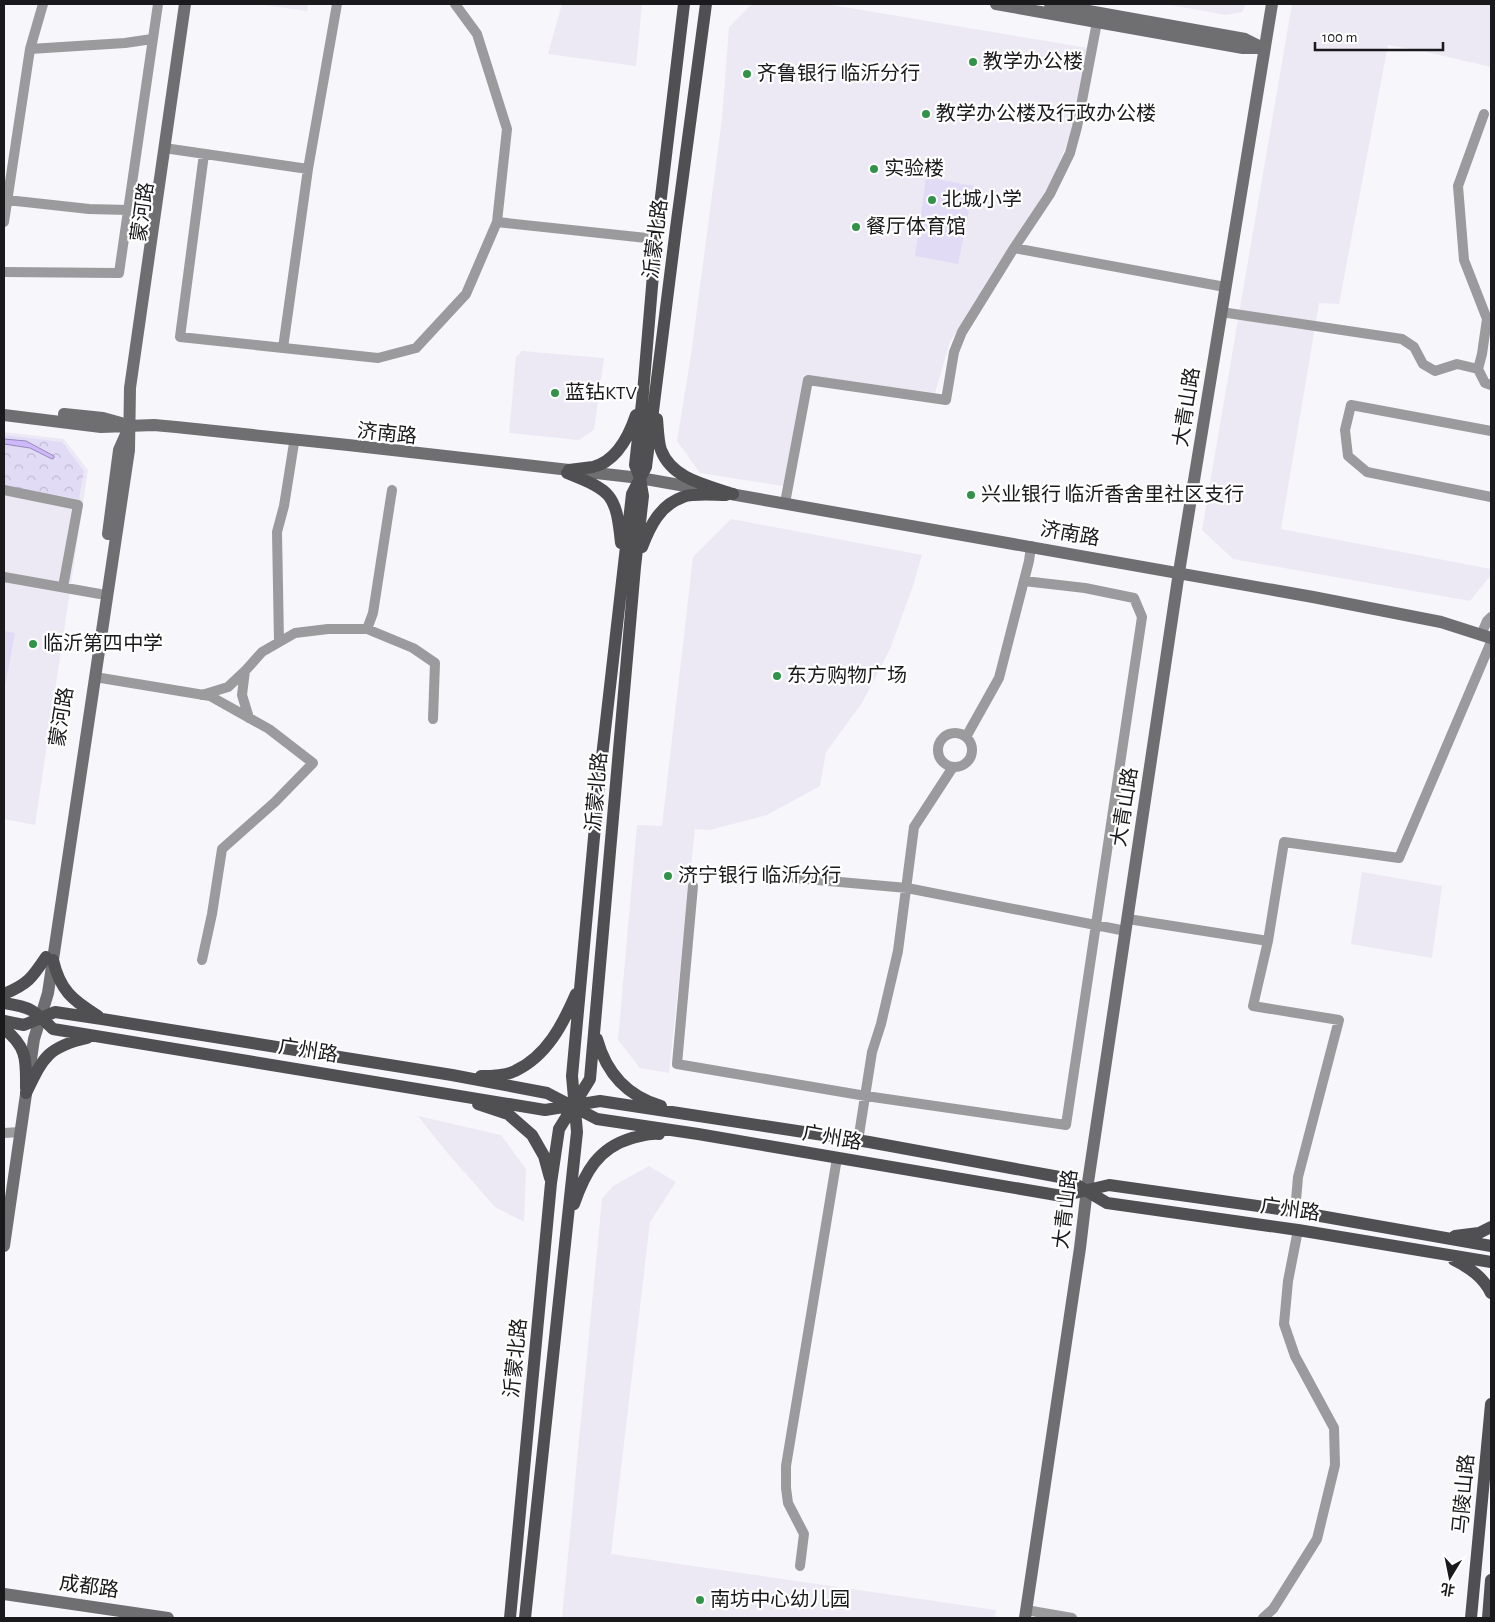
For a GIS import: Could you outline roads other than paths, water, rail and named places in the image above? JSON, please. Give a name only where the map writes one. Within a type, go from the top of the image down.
[{"type":"main road","points":[[676,4],[680,36]]},
{"type":"main road","name":"沂蒙北路","points":[[510,1618],[551,1183],[559,1129],[590,1079],[629,566],[632,494],[646,467],[656,239],[684,4]]},
{"type":"main road","name":"沂蒙北路","points":[[649,394],[706,4]]},
{"type":"main road","points":[[704,28],[714,4]]},
{"type":"main road","points":[[568,472],[595,466],[612,457],[624,442],[649,394]]},
{"type":"main road","points":[[649,394],[660,448],[669,466],[690,480],[733,494]]},
{"type":"main road","points":[[568,472],[597,485],[609,495],[618,511],[629,566]]},
{"type":"main road","points":[[629,566],[657,515],[666,506],[684,497],[733,494]]},
{"type":"main road","name":"沂蒙北路","points":[[525,1618],[566,1228],[578,1132],[572,1076],[599,783],[629,566]]},
{"type":"main road","points":[[4,994],[25,984],[49,958],[64,990],[76,1003],[102,1019]]},
{"type":"main road","points":[[452,1075],[494,1076],[515,1071],[550,1043],[564,1022],[580,985]]},
{"type":"main road","name":"广州路","points":[[4,1003],[27,1007],[53,1029],[544,1110],[600,1101],[858,1141],[1065,1178],[1107,1203],[1298,1230],[1491,1262]]},
{"type":"main road","name":"广州路","points":[[4,1021],[24,1025],[56,1012],[452,1075],[547,1093],[597,1120],[698,1134],[1062,1196],[1109,1185],[1295,1212],[1491,1246]]},
{"type":"main road","points":[[4,1029],[18,1043],[26,1059],[26,1093]]},
{"type":"main road","points":[[595,1031],[601,1054],[613,1075],[631,1092],[652,1103],[699,1116]]},
{"type":"main road","points":[[26,1093],[42,1061],[56,1048],[69,1042],[95,1036]]},
{"type":"main road","points":[[447,1093],[508,1114],[532,1135],[544,1156],[551,1183]]},
{"type":"main road","points":[[566,1228],[578,1194],[589,1171],[605,1150],[623,1141],[650,1133],[698,1134]]},
{"type":"main road","points":[[1443,1237],[1479,1233],[1491,1227]]},
{"type":"main road","points":[[1441,1253],[1469,1268],[1486,1284],[1491,1293]]},
{"type":"main road","name":"马陵山路","points":[[1471,1618],[1491,1404]]},
{"type":"main road","points":[[1488,1618],[1491,1580]]},
{"type":"street","points":[[4,222],[30,49],[43,4]]},
{"type":"street","points":[[4,272],[119,272],[158,4]]},
{"type":"street","name":"蒙河路","points":[[4,1246],[34,1039],[41,1017],[40,992],[49,958],[95,677],[129,450],[130,388],[185,4]]},
{"type":"street","name":"蒙河路","points":[[49,958],[119,450],[130,425],[137,388],[193,4]]},
{"type":"street","points":[[283,348],[308,169],[337,4]]},
{"type":"street","points":[[204,154],[180,337],[378,358],[416,348],[466,294],[498,222],[507,129],[478,34],[455,4]]},
{"type":"street","points":[[996,4],[1243,48],[1263,48]]},
{"type":"street","points":[[1050,4],[1245,39],[1263,48]]},
{"type":"street","name":"大青山路","points":[[1025,1614],[1079,1258],[1086,1189],[1179,572],[1263,48],[1272,4]]},
{"type":"street","points":[[785,503],[808,380],[946,400],[954,352],[962,332],[1050,194],[1070,153],[1077,127],[1097,22]]},
{"type":"street","points":[[30,49],[125,43],[152,39]]},
{"type":"street","points":[[1484,114],[1458,186],[1464,260],[1487,319],[1478,368],[1485,384],[1491,385]]},
{"type":"street","points":[[171,149],[308,169]]},
{"type":"street","points":[[7,200],[89,209],[128,210]]},
{"type":"street","points":[[498,222],[656,239]]},
{"type":"street","points":[[1014,248],[1225,287]]},
{"type":"street","points":[[1221,312],[1402,339],[1414,347],[1423,364],[1435,371],[1457,364],[1478,368]]},
{"type":"street","points":[[1491,431],[1351,405],[1345,430],[1348,456],[1367,472],[1491,497]]},
{"type":"street","name":"济南路","points":[[4,408],[103,418],[153,429],[568,472]]},
{"type":"street","name":"济南路","points":[[4,414],[102,427],[130,425],[176,427],[568,472],[614,479],[640,478],[1179,572],[1441,622],[1488,638]]},
{"type":"street","points":[[279,642],[277,532],[284,506],[294,443]]},
{"type":"street","points":[[4,490],[78,505],[63,587]]},
{"type":"street","points":[[367,629],[373,613],[392,490]]},
{"type":"street","points":[[966,738],[999,678],[1029,561],[1031,546]]},
{"type":"street","points":[[4,577],[100,594]]},
{"type":"street","points":[[693,886],[677,1064],[866,1096],[1066,1125],[1142,617],[1134,598],[1085,588],[1024,581]]},
{"type":"street","points":[[1295,1212],[1298,1177],[1339,1020],[1253,1006],[1268,941],[1284,842],[1399,858],[1488,638],[1487,621],[1491,617]]},
{"type":"street","points":[[202,695],[228,687],[246,671],[262,652],[295,633],[328,629],[367,629],[413,648],[435,663],[433,719]]},
{"type":"street","points":[[246,671],[242,695],[249,718]]},
{"type":"street","points":[[95,677],[210,696],[270,729],[313,764],[275,802],[222,849],[212,914],[202,960]]},
{"type":"street","points":[[958,733],[966,738],[970,742],[972,750],[965,764],[953,767],[946,764],[940,758],[938,747],[940,742],[950,734],[958,733]]},
{"type":"street","points":[[858,1141],[872,1052],[881,1024],[898,951],[908,888],[914,827],[953,767]]},
{"type":"street","points":[[795,878],[908,888],[1096,925],[1127,925],[1268,941]]},
{"type":"street","points":[[4,1134],[20,1132]]},
{"type":"street","points":[[800,1566],[804,1534],[788,1503],[786,1466],[837,1158]]},
{"type":"street","points":[[1263,1618],[1273,1609],[1317,1539],[1335,1465],[1334,1428],[1295,1356],[1284,1324],[1288,1281],[1298,1230]]},
{"type":"street","name":"成都路","points":[[4,1594],[168,1618]]},
{"type":"street","name":"成都路","points":[[4,1601],[127,1618]]},
{"type":"street","points":[[1025,1614],[1072,1618]]},
{"type":"place","name":"教学办公楼","points":[[973,62]]},
{"type":"place","name":"齐鲁银行 临沂分行","points":[[747,74]]},
{"type":"place","name":"教学办公楼及行政办公楼","points":[[926,114]]},
{"type":"place","name":"实验楼","points":[[874,169]]},
{"type":"place","name":"北城小学","points":[[932,200]]},
{"type":"place","name":"餐厅体育馆","points":[[856,227]]},
{"type":"place","name":"蓝钻KTV","points":[[555,393]]},
{"type":"place","name":"兴业银行 临沂香舍里社区支行","points":[[971,495]]},
{"type":"place","name":"临沂第四中学","points":[[33,644]]},
{"type":"place","name":"东方购物广场","points":[[777,676]]},
{"type":"place","name":"济宁银行 临沂分行","points":[[668,876]]},
{"type":"place","name":"南坊中心幼儿园","points":[[700,1600]]}]
